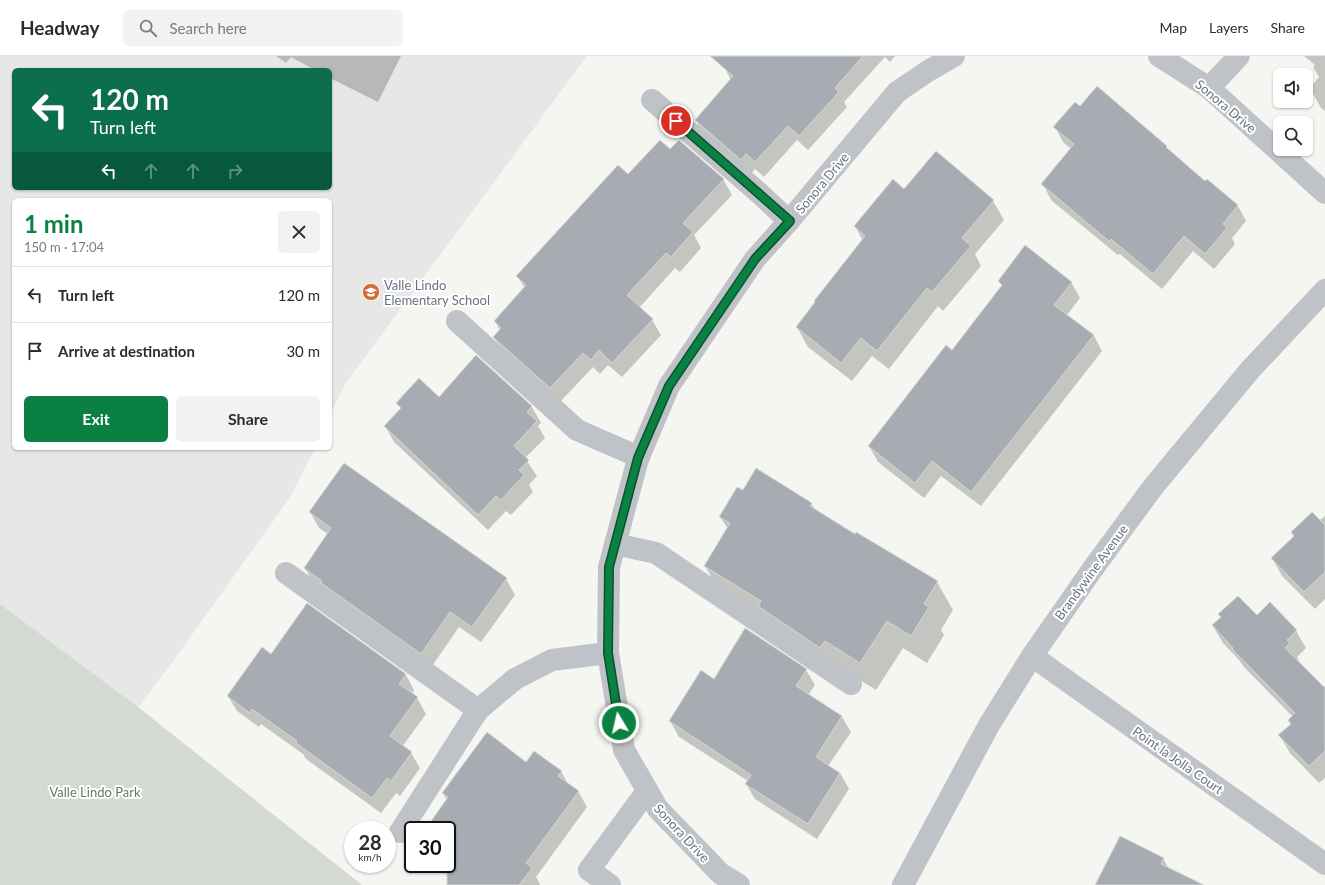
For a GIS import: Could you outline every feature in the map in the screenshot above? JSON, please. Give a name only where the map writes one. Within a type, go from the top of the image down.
[{"type":"street","name":"Sonora Drive","points":[[739,885],[721,874],[658,809],[624,750],[608,653],[609,567],[639,457],[669,386],[755,259],[790,221],[897,92],[928,71],[954,56]]},
{"type":"street","name":"Sonora Drive","points":[[1159,56],[1209,88],[1325,193]]},
{"type":"street","points":[[1209,88],[1239,56]]},
{"type":"street","points":[[652,100],[790,221]]},
{"type":"street","name":"Brandywine Avenue","points":[[902,885],[989,725],[1032,656],[1094,567],[1153,487],[1250,370],[1325,290]]},
{"type":"street","points":[[457,321],[577,430],[639,457]]},
{"type":"street","points":[[615,544],[656,553],[851,684]]},
{"type":"street","points":[[286,573],[478,710]]},
{"type":"street","points":[[400,832],[478,710],[515,679],[552,660],[608,653]]},
{"type":"street","name":"Point la Jolla Court","points":[[1032,656],[1325,864]]},
{"type":"street","points":[[610,885],[589,870],[647,790]]},
{"type":"shaded area","name":"Valle Lindo Elementary School","points":[[0,56],[587,56],[345,384],[332,412],[332,198],[12,198],[12,450],[314,450],[291,496],[171,664],[138,707],[0,604]]},
{"type":"green space","name":"Valle Lindo Park","points":[[0,604],[138,707],[344,871],[344,873],[347,873],[362,885],[0,885]]},
{"type":"building","points":[[710,56],[863,56],[835,88],[839,92],[799,136],[788,126],[755,162],[746,154],[741,160],[695,120],[733,76]]},
{"type":"building","points":[[1097,86],[1205,181],[1207,179],[1238,205],[1223,224],[1227,228],[1205,254],[1184,236],[1153,274],[1111,239],[1109,241],[1041,184],[1074,144],[1053,127],[1075,102],[1080,106]]},
{"type":"building","points":[[660,140],[670,149],[679,140],[724,179],[683,223],[693,232],[671,257],[666,253],[627,295],[653,319],[612,363],[599,350],[591,360],[583,353],[550,388],[493,337],[501,328],[494,321],[526,285],[516,276],[618,165],[628,174]]},
{"type":"building","points":[[936,151],[994,200],[962,238],[971,246],[932,292],[927,288],[877,351],[861,338],[841,363],[796,327],[815,302],[814,301],[865,236],[854,226],[893,179],[904,189]]},
{"type":"building","points":[[1025,245],[1072,282],[1054,305],[1094,335],[971,492],[932,461],[915,483],[868,446],[946,345],[952,350],[1002,285],[998,281]]},
{"type":"building","points":[[476,355],[532,406],[527,412],[537,421],[514,446],[529,460],[519,470],[524,475],[501,500],[496,496],[478,515],[384,426],[401,408],[396,403],[419,378],[439,397]]},
{"type":"building","points":[[344,463],[507,578],[472,627],[450,612],[421,654],[321,583],[322,581],[304,568],[331,528],[309,512]]},
{"type":"building","points":[[756,468],[812,503],[810,506],[855,534],[856,532],[938,581],[924,604],[929,607],[911,636],[887,621],[860,663],[825,641],[820,648],[758,606],[761,601],[704,566],[730,523],[719,517],[737,487],[743,490]]},
{"type":"building","points":[[1312,512],[1325,525],[1325,572],[1304,592],[1271,558],[1294,536],[1291,532]]},
{"type":"building","points":[[1238,596],[1257,615],[1270,602],[1297,630],[1287,640],[1290,643],[1285,648],[1325,688],[1325,751],[1309,766],[1278,735],[1291,724],[1288,720],[1295,713],[1232,649],[1233,648],[1212,625],[1221,617],[1218,614]]},
{"type":"building","points":[[307,603],[406,674],[399,684],[418,697],[390,736],[412,752],[391,781],[387,778],[372,798],[252,709],[250,713],[227,696],[262,647],[271,654]]},
{"type":"building","points":[[745,628],[807,669],[796,686],[842,716],[816,757],[840,773],[808,824],[745,784],[751,775],[669,721],[701,670],[714,679]]},
{"type":"building","points":[[487,732],[526,762],[534,751],[562,771],[558,776],[579,791],[526,863],[532,868],[519,885],[447,885],[447,873],[456,873],[456,821],[431,821],[448,797],[442,793]]},
{"type":"building","points":[[1120,836],[1164,858],[1161,864],[1204,885],[1095,885]]},
{"type":"place","name":"Valle Lindo Elementary School","points":[[371,292]]},
{"type":"route","points":[[619,723],[608,653],[609,567],[638,458],[669,386],[755,259],[790,221],[676,121]]}]
